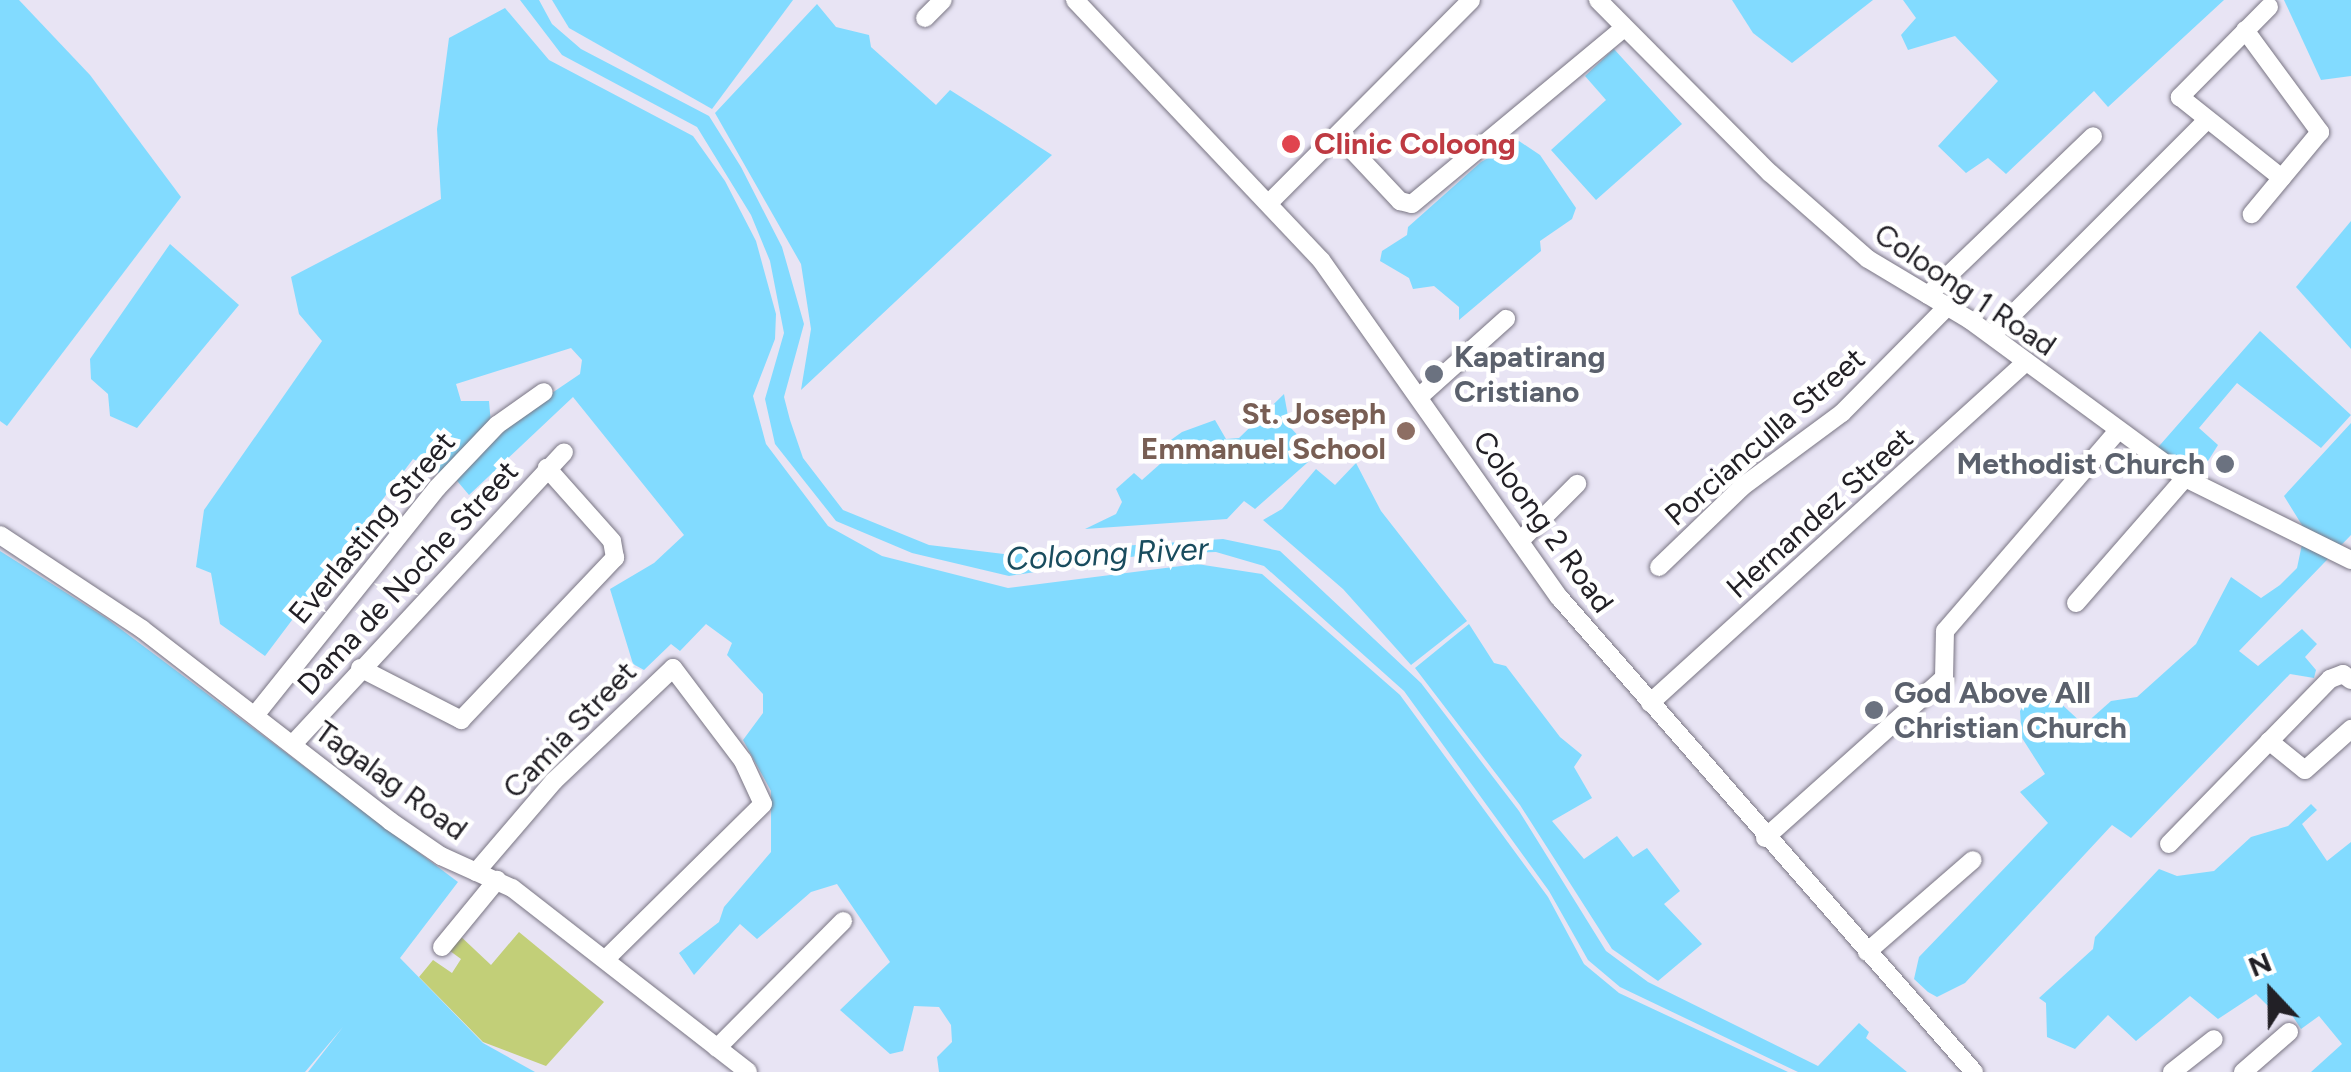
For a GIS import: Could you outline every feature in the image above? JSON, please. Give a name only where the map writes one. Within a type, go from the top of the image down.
[{"type":"street","points":[[926,18],[943,0]]},
{"type":"street","name":"Coloong 2 Road","points":[[1075,0],[1321,260],[1520,541],[1650,703],[1974,1072]]},
{"type":"street","points":[[1269,204],[1471,0]]},
{"type":"street","name":"Coloong 1 Road","points":[[1604,2],[1624,28],[1847,244],[1992,335],[2116,433],[2185,478],[2351,560]]},
{"type":"street","points":[[2269,8],[2181,90],[2182,102],[2282,178]]},
{"type":"street","points":[[1338,135],[1400,202],[1412,204],[1624,28]]},
{"type":"street","points":[[2246,30],[2320,132],[2252,214]]},
{"type":"street","points":[[1992,335],[2206,121]]},
{"type":"street","points":[[1928,295],[2094,136]]},
{"type":"street","name":"Porcianculla Street","points":[[1659,566],[1742,488],[1842,413],[1948,306]]},
{"type":"street","points":[[1419,397],[1506,319]]},
{"type":"street","name":"Hernandez Street","points":[[1650,703],[2026,362]]},
{"type":"street","name":"Everlasting Street","points":[[256,714],[437,488],[497,425],[544,392]]},
{"type":"street","points":[[1765,838],[1944,678],[1946,631],[2116,433]]},
{"type":"street","name":"Dama de Noche Street","points":[[293,744],[564,452]]},
{"type":"street","points":[[360,668],[460,720],[615,558],[612,542],[548,468]]},
{"type":"street","points":[[2076,604],[2185,478]]},
{"type":"street","points":[[1520,541],[1577,484]]},
{"type":"street","name":"Tagalag Road","points":[[0,534],[256,714],[390,821],[476,872],[497,880],[606,959],[748,1072]]},
{"type":"street","name":"Camia Street","points":[[476,872],[554,781],[670,668],[743,761],[762,797],[761,810],[606,959]]},
{"type":"street","points":[[2169,844],[2330,679],[2351,678]]},
{"type":"street","points":[[2270,741],[2305,770],[2351,730]]},
{"type":"street","points":[[1866,952],[1972,860]]},
{"type":"street","points":[[442,947],[497,880]]},
{"type":"street","points":[[717,1048],[843,921]]},
{"type":"street","points":[[2243,1072],[2289,1032]]},
{"type":"street","points":[[2172,1072],[2214,1039]]},
{"type":"green space","points":[[519,932],[604,1002],[546,1066],[483,1042],[419,977],[433,960],[452,973],[461,959],[446,948],[457,933],[491,965]]},
{"type":"water","points":[[0,0],[19,0],[90,75],[181,197],[7,426],[0,421]]},
{"type":"water","name":"Coloong River","points":[[520,0],[539,0],[552,24],[581,49],[709,116],[741,167],[782,247],[804,324],[784,397],[803,458],[843,510],[929,545],[1004,554],[1223,539],[1280,551],[1421,683],[1519,811],[1606,951],[1648,982],[1818,1066],[1859,1023],[1869,1032],[1866,1038],[1907,1072],[1798,1072],[1620,987],[1588,960],[1549,891],[1404,691],[1264,566],[1216,552],[1150,554],[1009,576],[912,553],[836,521],[775,444],[765,399],[784,333],[770,261],[751,215],[697,127],[562,55]]},
{"type":"water","points":[[552,0],[793,0],[712,109],[569,28]]},
{"type":"water","points":[[1732,0],[1873,0],[1792,63],[1753,33]]},
{"type":"water","points":[[1903,0],[2224,0],[2108,107],[2094,91],[2006,174],[1988,158],[1966,173],[1938,146],[1998,81],[1955,36],[1908,50],[1901,35],[1916,18]]},
{"type":"water","points":[[2284,0],[2351,0],[2351,76],[2321,80]]},
{"type":"water","points":[[817,4],[836,27],[869,35],[871,47],[936,105],[950,90],[1052,155],[801,390],[811,329],[801,264],[715,113]]},
{"type":"water","points":[[505,8],[549,60],[693,136],[725,181],[756,241],[776,314],[775,339],[753,396],[766,444],[828,526],[882,556],[1008,588],[1197,564],[1262,574],[1400,695],[1548,897],[1584,964],[1619,993],[1788,1072],[939,1072],[937,1057],[952,1042],[951,1025],[939,1007],[914,1006],[903,1051],[890,1054],[840,1010],[890,962],[837,884],[811,892],[757,939],[740,924],[694,975],[679,953],[719,922],[724,907],[771,852],[771,791],[743,740],[763,713],[763,694],[727,655],[732,643],[706,624],[680,651],[671,644],[644,670],[633,664],[610,589],[654,563],[684,535],[573,397],[469,495],[453,476],[515,418],[580,374],[582,360],[571,348],[456,384],[461,401],[489,401],[491,424],[439,473],[413,459],[265,656],[220,624],[211,573],[196,567],[204,510],[322,341],[299,314],[291,277],[441,199],[437,129],[449,38]]},
{"type":"water","points":[[1614,49],[1682,124],[1596,200],[1551,150],[1606,100],[1585,76]]},
{"type":"water","points":[[1519,141],[1540,155],[1576,208],[1572,219],[1540,241],[1541,251],[1459,320],[1459,307],[1434,286],[1413,289],[1409,278],[1380,261],[1382,251],[1407,235],[1408,227],[1481,162]]},
{"type":"water","points":[[2351,221],[2351,349],[2296,287]]},
{"type":"water","points":[[170,244],[239,305],[137,428],[110,416],[108,394],[91,379],[90,359]]},
{"type":"water","points":[[2260,331],[2351,415],[2321,448],[2237,383],[2199,428],[2218,445],[2208,461],[2194,457],[2176,468],[2153,453]]},
{"type":"water","points":[[1284,394],[1290,427],[1316,455],[1255,509],[1244,501],[1227,519],[1085,529],[1116,514],[1122,502],[1116,489],[1134,473],[1142,480],[1169,456],[1168,442],[1182,432],[1215,420],[1226,439],[1239,438]]},
{"type":"water","points":[[2351,423],[2351,535],[2239,651],[2258,666],[2302,629],[2317,644],[2305,657],[2316,670],[2314,678],[2290,674],[2131,838],[2112,825],[1965,983],[1937,997],[1928,992],[1914,979],[1919,957],[2048,823],[2020,792],[2045,774],[2022,738],[2020,711],[2029,697],[2056,699],[2084,725],[2111,701],[2137,697],[2196,644],[2231,577],[2261,598],[2280,585],[2297,568],[2305,530],[2284,496]]},
{"type":"water","points":[[1356,463],[1381,511],[1467,621],[1411,665],[1343,589],[1263,520],[1282,509],[1316,469],[1335,485]]},
{"type":"water","points":[[0,551],[106,618],[458,882],[400,958],[483,1043],[535,1072],[308,1072],[343,1027],[305,1072],[0,1072]]},
{"type":"water","points":[[1469,624],[1494,663],[1506,666],[1560,737],[1582,755],[1574,767],[1592,798],[1552,821],[1584,859],[1617,836],[1633,857],[1647,848],[1680,891],[1664,904],[1702,944],[1658,981],[1612,949],[1520,805],[1415,668]]},
{"type":"water","points":[[2311,804],[2317,810],[2302,824],[2327,861],[2351,842],[2351,1072],[2311,1072],[2342,1044],[2319,1016],[2301,1029],[2290,1012],[2274,1012],[2256,994],[2218,1019],[2190,996],[2136,1041],[2108,1015],[2075,1049],[2047,1037],[2046,1003],[2039,998],[2093,949],[2095,937],[2159,869],[2177,876],[2214,871],[2251,837],[2288,826]]},
{"type":"place","name":"Clinic Coloong","points":[[1291,144]]},
{"type":"place","name":"Kapatirang Cristiano","points":[[1434,374]]},
{"type":"place","name":"St. Joseph Emmanuel School","points":[[1406,431]]},
{"type":"place","name":"Methodist Church","points":[[2225,464]]},
{"type":"place","name":"God Above All Christian Church","points":[[1874,710]]}]
